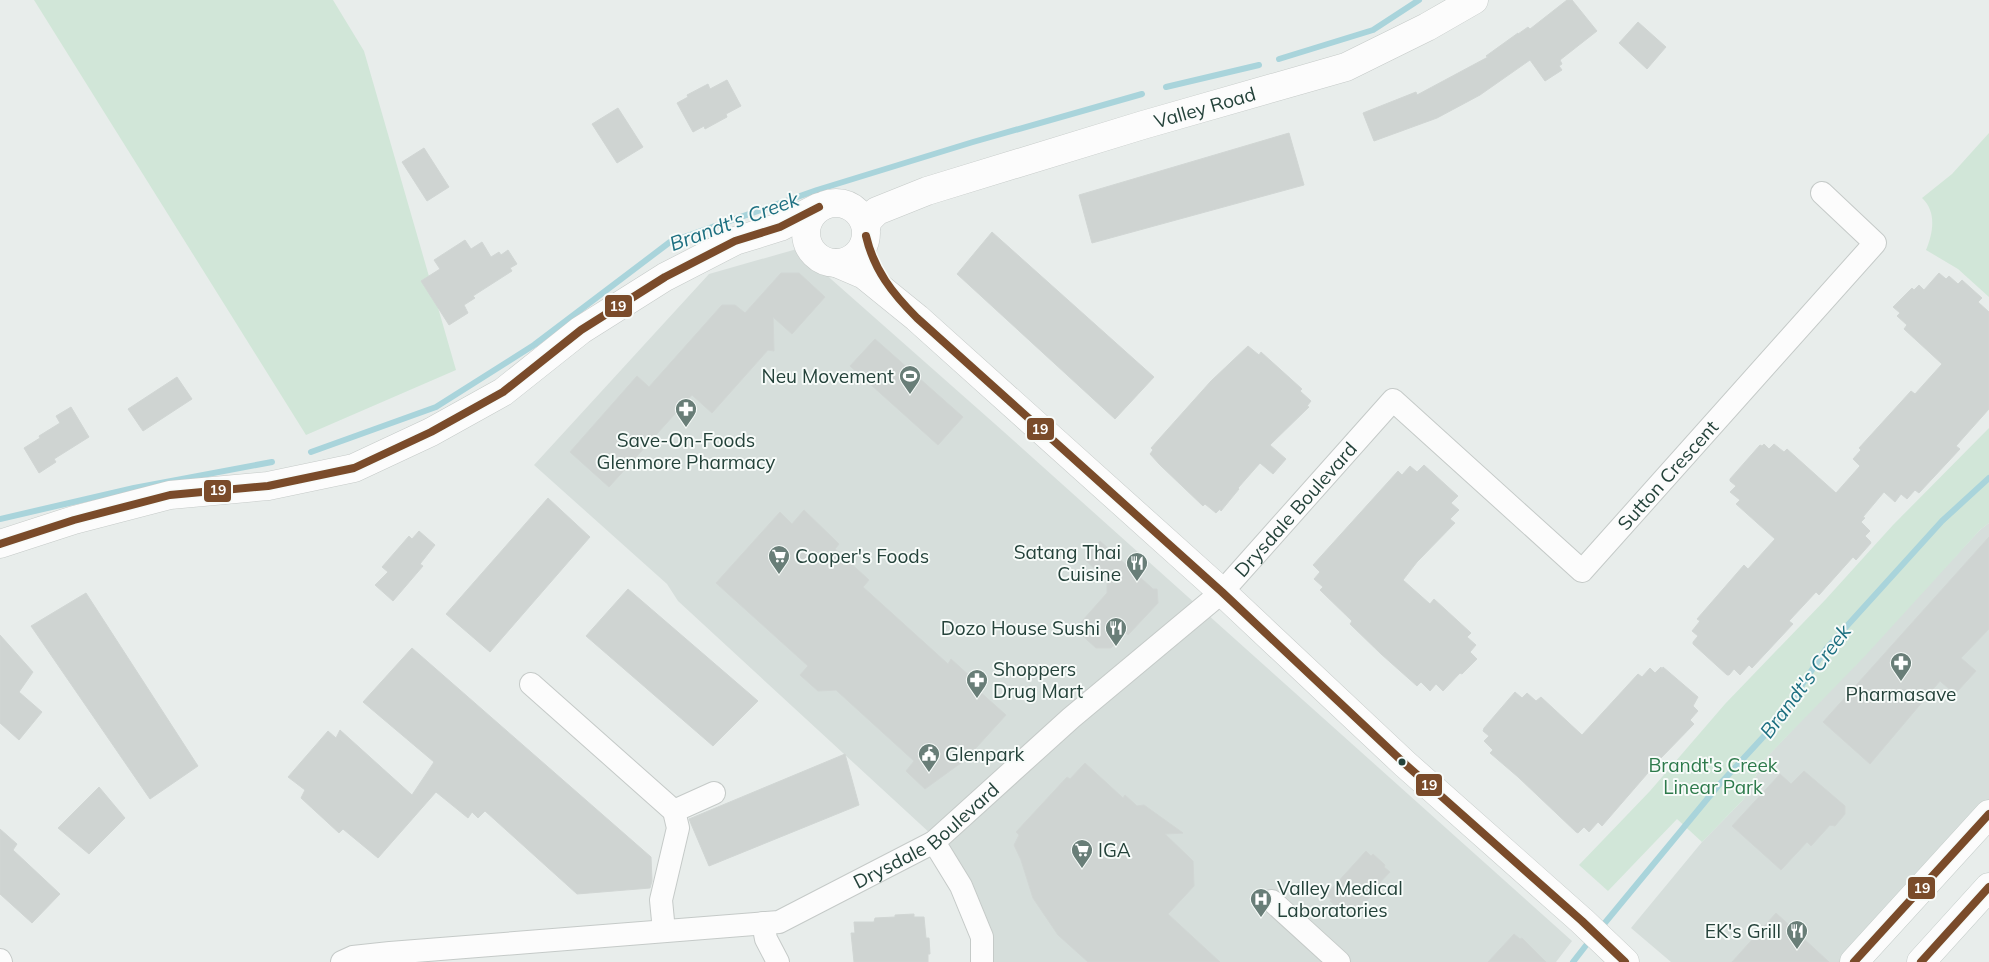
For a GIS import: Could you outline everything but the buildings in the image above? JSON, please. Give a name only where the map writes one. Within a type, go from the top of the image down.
[{"type":"street","name":"Valley Road","points":[[735,242],[772,240],[793,242],[827,259],[853,258],[859,252],[868,220],[877,211],[927,191],[1152,122],[1346,67],[1427,27],[1474,0]]},
{"type":"street","name":"Valley Road","points":[[0,544],[74,520],[170,495],[268,486],[354,468],[431,432],[503,392],[582,330],[664,277],[735,242],[780,228],[828,205],[883,200],[927,191]]},
{"type":"street","name":"Sutton Crescent","points":[[1393,400],[1582,571],[1875,243],[1822,193]]},
{"type":"street","points":[[917,318],[885,284],[871,260],[862,218],[856,210],[847,205],[828,205],[808,222],[806,231],[811,249],[827,259],[864,275],[917,318],[1222,592],[1405,764],[1582,920],[1624,962]]},
{"type":"street","name":"Drysdale Boulevard","points":[[342,962],[353,957],[390,953],[779,922],[934,842],[1071,718],[1222,592],[1393,400]]},
{"type":"street","points":[[531,684],[674,811],[678,828],[661,900],[664,931]]},
{"type":"street","points":[[674,811],[714,793]]},
{"type":"street","points":[[1854,962],[1989,814]]},
{"type":"street","points":[[934,842],[961,886],[982,937],[982,962]]},
{"type":"street","points":[[1920,962],[1989,887]]},
{"type":"street","points":[[1272,901],[1339,962]]},
{"type":"street","points":[[762,923],[766,939],[778,962]]},
{"type":"shaded area","points":[[797,249],[1572,941],[1556,962],[990,962],[932,835],[678,601],[667,584],[534,465],[709,274]]},
{"type":"shaded area","points":[[1989,523],[1989,807],[1848,962],[1671,962],[1631,928],[1702,842],[1743,800],[1765,759],[1980,530]]},
{"type":"green space","points":[[34,0],[333,0],[364,51],[456,370],[306,435]]},
{"type":"green space","points":[[1989,133],[1989,297],[1958,269],[1926,250],[1932,230],[1932,216],[1922,198],[1952,174]]},
{"type":"green space","name":"Brandt's Creek Linear Park","points":[[1989,428],[1989,523],[1980,530],[1865,656],[1765,759],[1743,800],[1702,842],[1677,819],[1608,891],[1579,865],[1650,791],[1725,704],[1826,599],[1893,525]]},
{"type":"waterway","name":"Brandt's Creek","points":[[1279,59],[1373,30],[1419,0]]},
{"type":"waterway","name":"Brandt's Creek","points":[[1166,87],[1259,65]]},
{"type":"waterway","name":"Brandt's Creek","points":[[311,452],[436,407],[534,345],[670,242],[817,190],[973,142],[1142,94]]},
{"type":"waterway","name":"Brandt's Creek","points":[[0,519],[134,488],[272,462]]},
{"type":"waterway","name":"Brandt's Creek","points":[[1599,930],[1718,786],[1777,722],[1826,649],[1942,521],[1989,478]]},
{"type":"waterway","name":"Brandt's Creek","points":[[1573,962],[1591,939]]},
{"type":"transit line","name":"19","points":[[0,544],[74,520],[170,495],[268,486],[354,468],[431,432],[503,392],[581,330],[665,277],[735,241],[780,227],[819,207]]},
{"type":"transit line","name":"19","points":[[866,236],[874,260],[885,280],[917,318],[1222,592],[1405,764],[1582,921],[1625,962]]},
{"type":"transit line","name":"19","points":[[1854,962],[1989,814]]},
{"type":"transit line","name":"19","points":[[1921,962],[1989,887]]},
{"type":"place","name":"Neu Movement","points":[[910,395]]},
{"type":"place","name":"Save-On-Foods Glenmore Pharmacy","points":[[686,428]]},
{"type":"place","name":"Cooper's Foods","points":[[779,575]]},
{"type":"place","name":"Satang Thai Cuisine","points":[[1137,582]]},
{"type":"place","name":"Dozo House Sushi","points":[[1116,647]]},
{"type":"place","name":"Pharmasave","points":[[1901,682]]},
{"type":"place","name":"Shoppers Drug Mart","points":[[977,699]]},
{"type":"place","name":"Glenpark","points":[[929,773]]},
{"type":"place","name":"IGA","points":[[1082,869]]},
{"type":"place","name":"Valley Medical Laboratories","points":[[1261,918]]},
{"type":"place","name":"EK's Grill","points":[[1797,950]]}]
